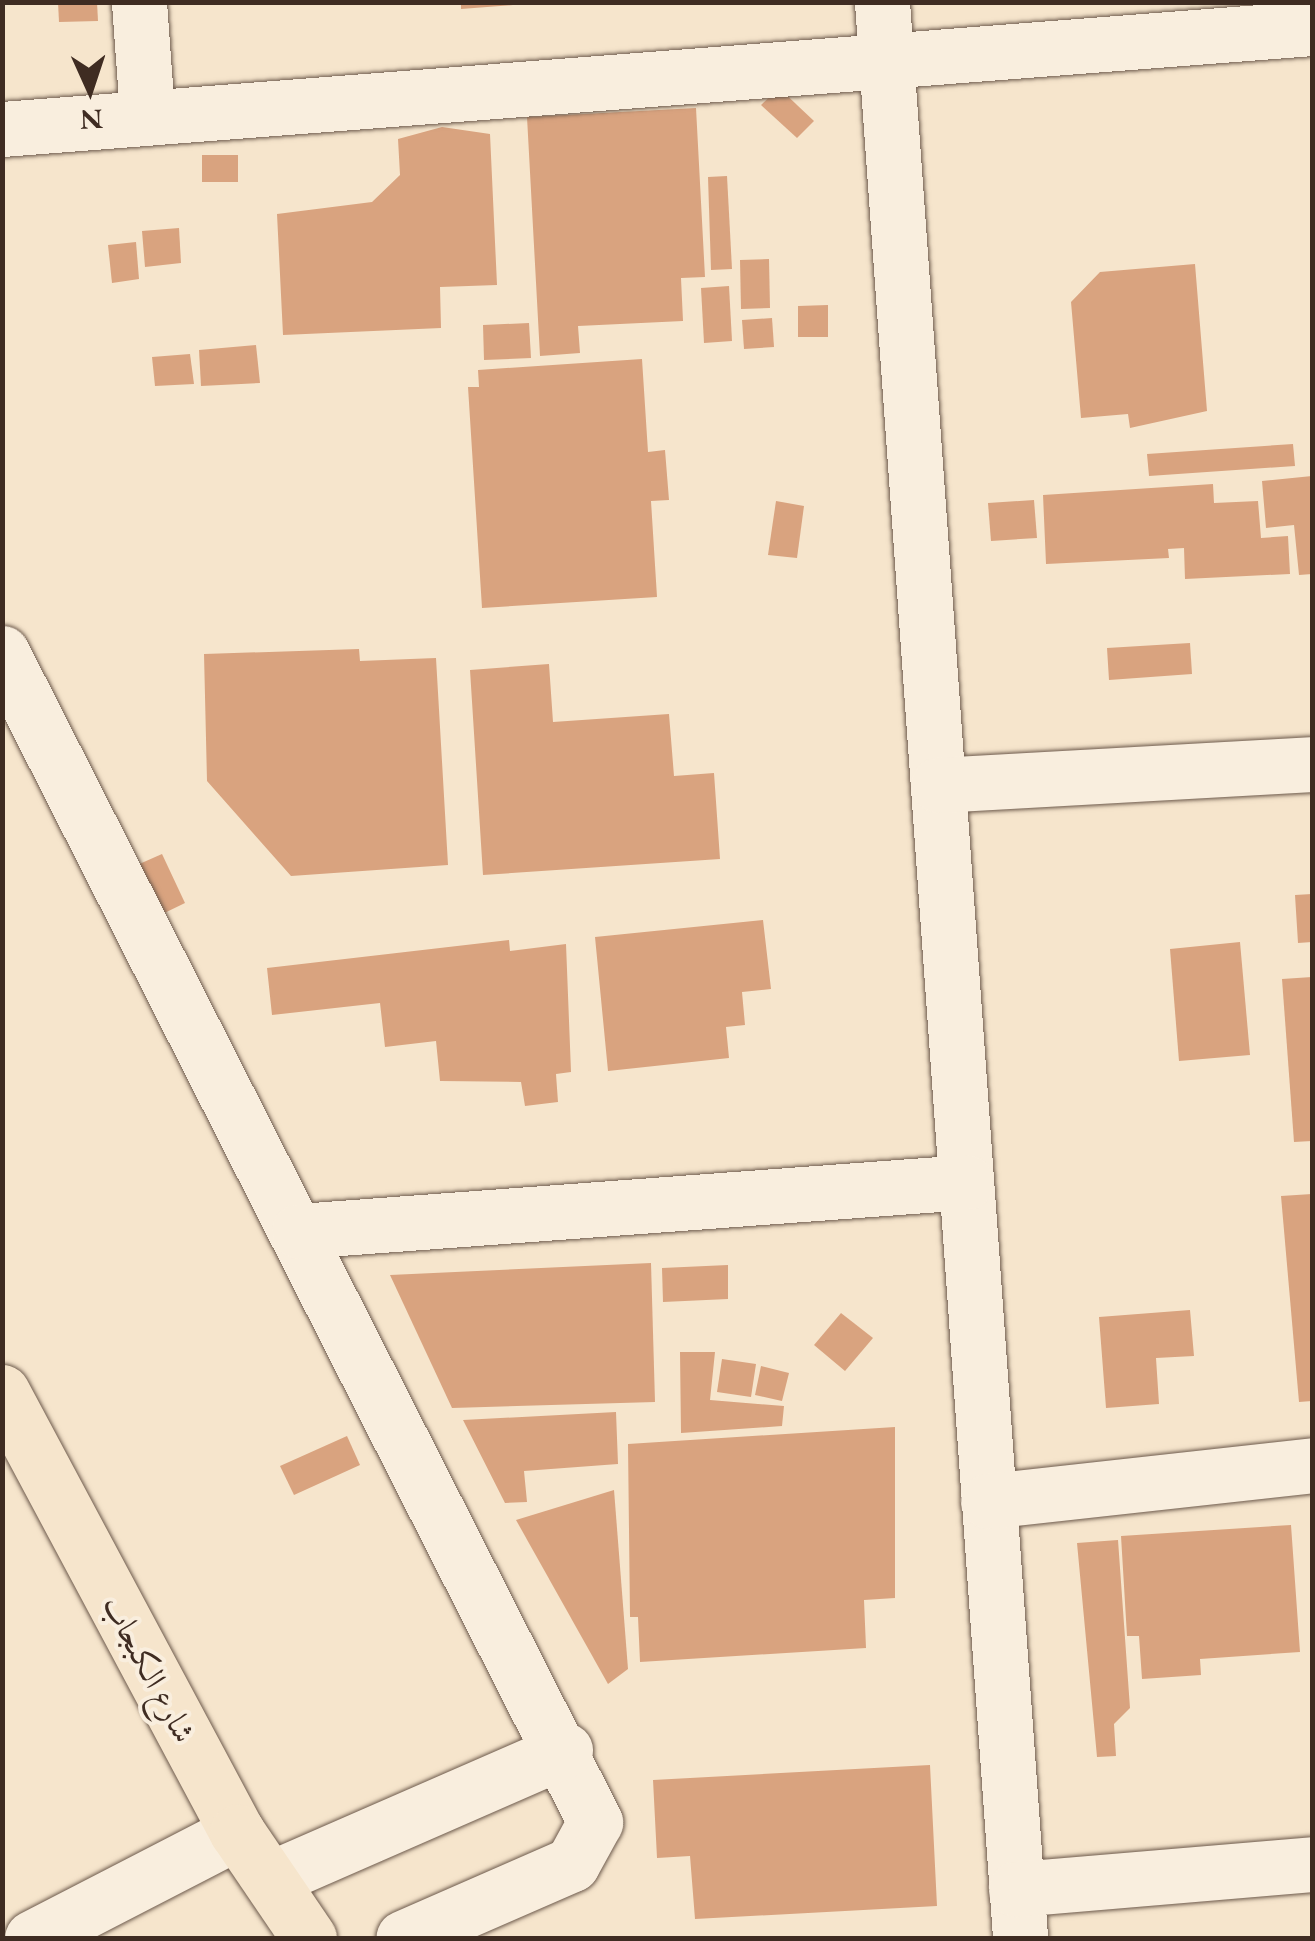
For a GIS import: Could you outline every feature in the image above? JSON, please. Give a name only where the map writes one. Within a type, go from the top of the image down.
[{"type":"main road","name":"شارع الكبجاب","points":[[2,1392],[237,1832],[308,1938]]},
{"type":"street","points":[[139,2],[147,113]]},
{"type":"street","points":[[882,2],[1018,1914],[1312,1864]]},
{"type":"street","points":[[2,129],[147,113],[1312,28]]},
{"type":"street","points":[[2,654],[565,1750],[595,1822],[585,1854],[402,1938]]},
{"type":"street","points":[[938,785],[1312,764]]},
{"type":"street","points":[[300,1232],[966,1182]]},
{"type":"street","points":[[988,1501],[1312,1465]]},
{"type":"street","points":[[270,1879],[565,1750]]},
{"type":"street","points":[[32,1938],[237,1832]]},
{"type":"building","points":[[58,2],[97,2],[98,21],[59,22]]},
{"type":"building","points":[[461,2],[513,2],[513,5],[461,9]]},
{"type":"building","points":[[779,88],[814,121],[797,138],[761,105]]},
{"type":"building","points":[[696,108],[705,277],[681,278],[683,321],[578,326],[580,353],[540,356],[527,117]]},
{"type":"building","points":[[442,127],[490,134],[497,285],[440,287],[441,328],[283,335],[277,214],[372,202],[400,175],[398,139]]},
{"type":"building","points":[[202,155],[238,155],[238,182],[202,182]]},
{"type":"building","points":[[727,176],[732,269],[711,270],[708,177]]},
{"type":"building","points":[[179,228],[181,263],[145,267],[142,231]]},
{"type":"building","points":[[136,242],[139,279],[112,283],[108,245]]},
{"type":"building","points":[[769,259],[770,308],[741,309],[740,260]]},
{"type":"building","points":[[1195,264],[1207,411],[1130,428],[1128,414],[1081,418],[1071,302],[1100,272]]},
{"type":"building","points":[[729,286],[732,341],[704,343],[701,288]]},
{"type":"building","points":[[828,305],[828,337],[798,337],[798,306]]},
{"type":"building","points":[[772,318],[774,347],[744,349],[742,320]]},
{"type":"building","points":[[529,323],[531,358],[484,360],[483,325]]},
{"type":"building","points":[[256,345],[260,383],[201,386],[199,350]]},
{"type":"building","points":[[190,354],[194,384],[155,386],[152,357]]},
{"type":"building","points":[[642,359],[648,452],[665,450],[669,500],[651,501],[657,597],[482,608],[468,387],[479,387],[478,370]]},
{"type":"building","points":[[1293,444],[1295,466],[1149,476],[1147,454]]},
{"type":"building","points":[[1312,476],[1312,574],[1299,575],[1294,525],[1266,528],[1262,481]]},
{"type":"building","points":[[1213,484],[1214,503],[1258,501],[1261,538],[1288,536],[1290,574],[1185,579],[1184,548],[1168,549],[1169,558],[1046,564],[1043,495]]},
{"type":"building","points":[[1034,500],[1037,538],[991,541],[988,503]]},
{"type":"building","points":[[776,501],[804,506],[797,558],[768,555]]},
{"type":"building","points":[[1190,643],[1192,674],[1109,680],[1107,648]]},
{"type":"building","points":[[359,649],[360,661],[436,658],[448,865],[291,876],[207,781],[204,654]]},
{"type":"building","points":[[549,664],[553,722],[669,714],[674,776],[714,773],[720,859],[483,875],[470,670]]},
{"type":"building","points":[[162,854],[185,903],[152,919],[128,869]]},
{"type":"building","points":[[1312,894],[1312,942],[1298,943],[1295,895]]},
{"type":"building","points":[[763,920],[771,989],[742,992],[745,1025],[726,1027],[729,1058],[608,1071],[595,937]]},
{"type":"building","points":[[509,940],[510,951],[566,944],[571,1072],[556,1074],[558,1102],[525,1106],[521,1082],[440,1081],[436,1041],[385,1047],[380,1003],[272,1015],[267,968]]},
{"type":"building","points":[[1240,942],[1250,1055],[1179,1061],[1170,949]]},
{"type":"building","points":[[1312,977],[1312,1141],[1294,1142],[1282,979]]},
{"type":"building","points":[[1312,1194],[1312,1401],[1299,1402],[1281,1196]]},
{"type":"building","points":[[651,1263],[655,1402],[452,1408],[390,1275]]},
{"type":"building","points":[[728,1265],[728,1299],[663,1302],[662,1268]]},
{"type":"building","points":[[1190,1310],[1194,1356],[1156,1358],[1159,1404],[1106,1408],[1099,1317]]},
{"type":"building","points":[[841,1313],[873,1338],[845,1371],[814,1345]]},
{"type":"building","points":[[680,1352],[715,1352],[710,1400],[784,1406],[782,1426],[681,1433]]},
{"type":"building","points":[[722,1359],[756,1364],[751,1397],[717,1392]]},
{"type":"building","points":[[761,1366],[789,1373],[782,1401],[755,1395]]},
{"type":"building","points":[[616,1412],[618,1464],[524,1471],[527,1502],[505,1503],[463,1420]]},
{"type":"building","points":[[895,1427],[895,1598],[864,1600],[866,1648],[640,1662],[638,1617],[630,1617],[628,1444]]},
{"type":"building","points":[[347,1436],[360,1465],[294,1495],[280,1466]]},
{"type":"building","points":[[614,1490],[628,1669],[608,1684],[516,1520]]},
{"type":"building","points":[[1291,1525],[1300,1652],[1200,1659],[1201,1675],[1142,1679],[1139,1636],[1127,1636],[1121,1536]]},
{"type":"building","points":[[1118,1540],[1130,1708],[1114,1724],[1116,1756],[1097,1757],[1077,1543]]},
{"type":"building","points":[[930,1765],[937,1906],[695,1919],[690,1856],[657,1858],[653,1780]]}]
